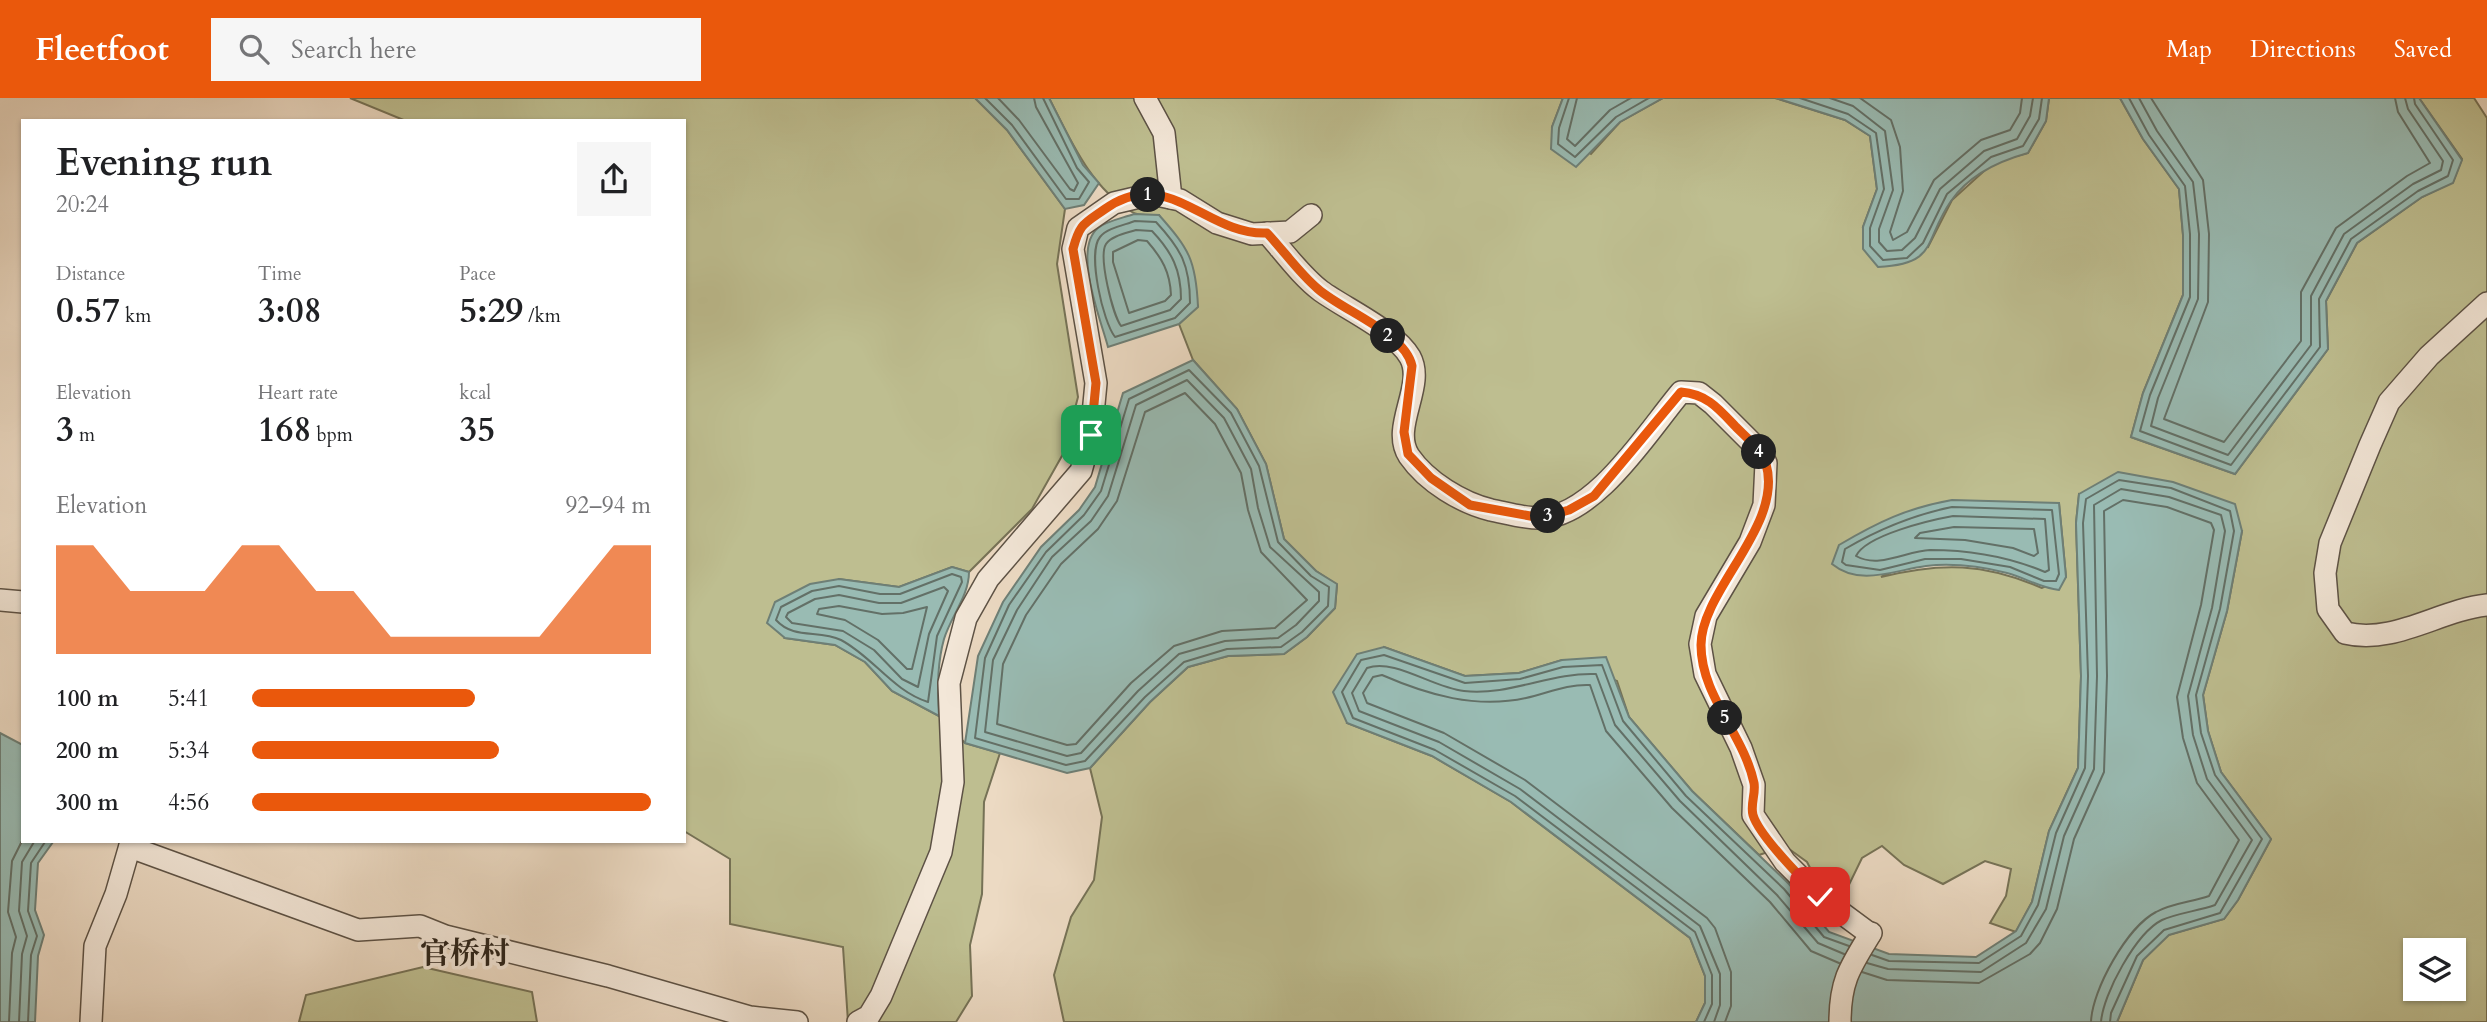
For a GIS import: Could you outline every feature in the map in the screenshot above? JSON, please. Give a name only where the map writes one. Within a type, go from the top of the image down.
[{"type":"street","points":[[1145,98],[1164,133],[1171,198]]},
{"type":"street","points":[[858,1022],[869,1016],[881,996],[941,852],[953,782],[950,683],[966,618],[988,579],[1081,471],[1091,435],[1096,383],[1073,249],[1078,228],[1114,203],[1152,194],[1180,200],[1217,223],[1252,234],[1290,232],[1311,215]]},
{"type":"street","points":[[1267,233],[1318,289],[1399,343],[1411,359],[1412,380],[1404,432],[1408,454],[1431,478],[1470,505],[1541,518],[1569,510],[1594,496],[1681,392],[1699,393],[1757,448],[1766,463],[1764,505],[1750,542],[1706,616],[1700,644],[1705,674],[1741,748],[1754,785],[1753,815],[1785,862],[1820,897],[1871,933],[1840,991],[1840,1022]]},
{"type":"street","points":[[2487,303],[2429,356],[2389,402],[2329,543],[2325,573],[2328,609],[2346,633],[2362,637],[2399,631],[2487,605]]},
{"type":"street","points":[[0,600],[21,602]]},
{"type":"street","points":[[91,1022],[95,946],[116,894],[130,845],[358,930],[420,926],[445,936],[608,976],[750,1017],[797,1022]]},
{"type":"green space","points":[[350,98],[975,98],[1007,130],[1065,209],[1057,264],[1078,397],[1063,454],[1032,509],[969,572],[952,567],[899,587],[839,579],[785,638],[835,645],[865,662],[892,691],[939,716],[965,743],[1000,753],[984,802],[982,894],[970,945],[972,996],[956,1022],[848,1022],[843,947],[730,924],[730,859],[686,832],[686,119],[401,119]]},
{"type":"green space","points":[[1049,98],[1563,98],[1552,127],[1591,154],[1620,122],[1663,98],[1775,98],[1845,120],[1870,136],[1877,189],[1863,227],[1928,247],[1952,200],[1994,162],[2028,153],[2046,121],[2049,98],[2120,98],[2143,139],[2179,189],[2183,235],[2183,295],[2143,393],[2131,437],[2235,474],[2328,349],[2326,301],[2357,243],[2422,197],[2453,182],[2462,159],[2419,98],[2474,98],[2487,118],[2487,1022],[2117,1022],[2143,960],[2168,935],[2224,919],[2238,900],[2271,839],[2221,772],[2208,731],[2203,695],[2227,611],[2242,531],[2079,494],[2076,523],[2081,676],[2078,768],[2049,831],[2032,902],[2016,932],[1990,923],[2006,896],[2011,869],[1985,861],[1943,884],[1904,865],[1882,846],[1862,858],[1844,895],[1818,883],[1807,862],[1785,846],[1759,855],[1692,791],[1629,717],[1617,681],[1562,660],[1519,673],[1465,676],[1384,647],[1347,723],[1432,756],[1511,802],[1690,938],[1705,976],[1705,1003],[1696,1022],[1064,1022],[1054,975],[1071,917],[1094,880],[1102,817],[1090,768],[1150,702],[1188,667],[1228,656],[1284,654],[1307,637],[1335,608],[1337,585],[1316,571],[1284,539],[1266,464],[1237,409],[1193,360],[1179,324],[1198,306],[1159,215],[1135,213],[1117,202],[1093,176],[1073,145]],"holes":[[[2023,503],[2059,503],[2066,577],[2042,588],[2001,574],[1963,568],[1924,569],[1881,577]]]},
{"type":"green space","points":[[423,967],[532,992],[537,1022],[299,1022],[306,995]]},
{"type":"water","points":[[975,98],[1049,98],[1083,165],[1099,183],[1084,205],[1065,209],[1007,130]]},
{"type":"water","points":[[1563,98],[1663,98],[1620,122],[1576,167],[1551,149],[1552,127]]},
{"type":"water","points":[[1776,98],[2049,98],[2046,121],[2028,153],[2006,160],[1976,176],[1958,192],[1942,215],[1921,255],[1898,265],[1878,267],[1863,249],[1863,227],[1877,189],[1870,136],[1845,120]]},
{"type":"water","points":[[2120,98],[2419,98],[2462,160],[2453,183],[2422,197],[2357,243],[2326,301],[2328,349],[2235,474],[2131,437],[2143,393],[2183,295],[2183,235],[2179,189],[2143,139]]},
{"type":"water","points":[[1134,214],[1159,215],[1184,247],[1193,266],[1198,307],[1179,324],[1108,347],[1091,285],[1088,252],[1091,238],[1098,228]]},
{"type":"water","points":[[1193,360],[1237,409],[1266,464],[1284,539],[1316,571],[1337,584],[1335,608],[1307,637],[1284,654],[1228,656],[1188,667],[1150,702],[1090,768],[1067,773],[965,743],[978,656],[1003,602],[1041,547],[1079,510],[1095,487],[1123,393]]},
{"type":"water","points":[[2118,472],[2173,482],[2235,504],[2242,531],[2227,611],[2203,695],[2208,731],[2221,772],[2271,839],[2238,900],[2224,919],[2169,935],[2143,960],[2117,1022],[1696,1022],[1705,1003],[1705,976],[1690,938],[1511,802],[1432,756],[1347,723],[1333,692],[1357,654],[1384,647],[1465,676],[1519,673],[1562,660],[1606,657],[1629,717],[1692,791],[1789,884],[1829,932],[1889,954],[1976,957],[2016,931],[2032,902],[2049,831],[2078,768],[2081,676],[2076,523],[2079,494]]},
{"type":"water","points":[[1952,500],[2059,503],[2066,577],[2059,590],[2007,573],[1967,566],[1926,566],[1866,576],[1854,575],[1832,564],[1839,545],[1867,529],[1907,512]]},
{"type":"water","points":[[952,567],[969,572],[963,598],[942,648],[938,677],[939,716],[892,691],[865,662],[835,645],[785,638],[767,623],[775,602],[810,584],[839,579],[899,587]]},
{"type":"water","points":[[0,733],[21,744],[21,843],[52,843],[38,863],[35,910],[44,935],[38,956],[35,1022],[0,1022]]},
{"type":"district","name":"官桥村","points":[[465,953]]},
{"type":"route","points":[[1091,435],[1096,383],[1073,249],[1078,228],[1114,203],[1152,194],[1180,200],[1217,223],[1252,234],[1267,233],[1318,289],[1399,343],[1411,359],[1412,366],[1404,432],[1408,454],[1431,478],[1470,505],[1541,518],[1569,510],[1594,496],[1681,392],[1699,393],[1757,448],[1766,463],[1768,477],[1764,505],[1750,542],[1706,616],[1700,644],[1705,674],[1741,748],[1754,785],[1753,815],[1785,862],[1820,897]]}]
